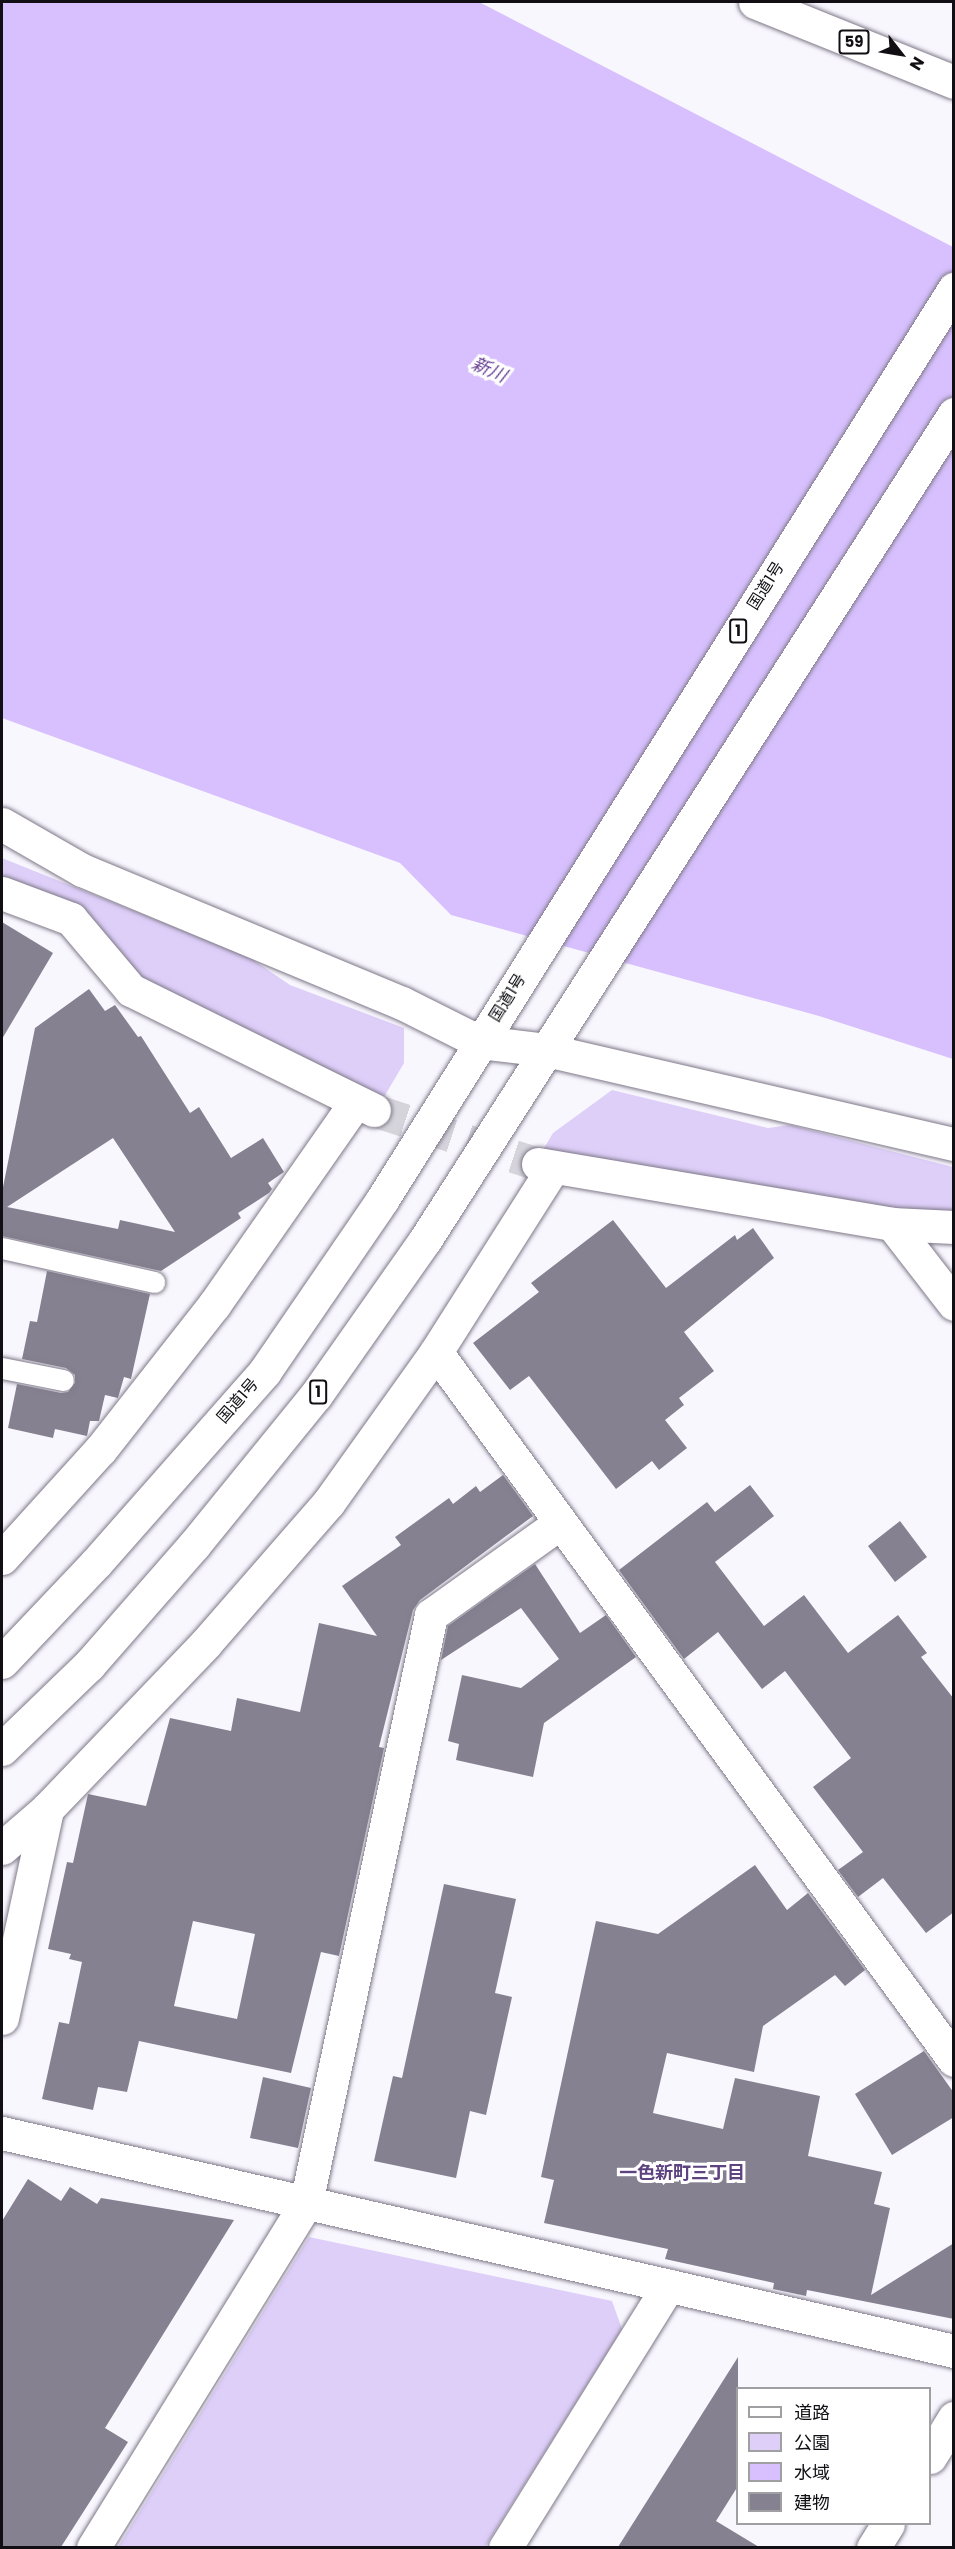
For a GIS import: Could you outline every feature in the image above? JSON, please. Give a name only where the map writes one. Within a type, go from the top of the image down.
[{"type":"main road","name":"59","points":[[755,2],[954,82]]},
{"type":"main road","name":"国道1号","points":[[2,1662],[96,1563],[265,1371],[382,1200],[954,289]]},
{"type":"main road","name":"1","points":[[2,1749],[89,1665],[194,1545],[316,1395],[425,1240],[954,414]]},
{"type":"main road","points":[[2,824],[82,870],[402,1003],[480,1042],[546,1050],[954,1144]]},
{"type":"main road","points":[[2,893],[71,919],[131,990],[364,1106],[214,1305],[101,1449],[2,1558]]},
{"type":"main road","points":[[2,1848],[47,1809],[206,1643],[329,1502],[436,1352],[545,1166],[892,1224],[954,1227]]},
{"type":"main road","points":[[892,1224],[954,1305]]},
{"type":"main road","points":[[436,1352],[954,2060]]},
{"type":"main road","points":[[93,2547],[306,2203],[431,1615],[560,1523]]},
{"type":"main road","points":[[2,2018],[47,1809]]},
{"type":"main road","points":[[2,2133],[954,2351]]},
{"type":"main road","points":[[504,2547],[668,2286]]},
{"type":"main road","points":[[931,2455],[954,2418]]},
{"type":"main road","points":[[873,2547],[887,2525]]},
{"type":"lane","points":[[2,1248],[154,1282]]},
{"type":"lane","points":[[2,1368],[63,1380]]},
{"type":"green space","points":[[2,858],[249,957],[290,985],[404,1028],[404,1063],[384,1097],[353,1089],[136,977],[2,879]]},
{"type":"green space","points":[[612,1090],[768,1128],[790,1125],[953,1167],[953,1215],[888,1211],[540,1155],[553,1133]]},
{"type":"green space","points":[[309,2237],[612,2301],[622,2329],[485,2547],[118,2547]]},
{"type":"water","name":"新川","points":[[2,2],[479,2],[953,247],[953,1059],[819,1016],[451,915],[400,863],[2,718]]},
{"type":"building","points":[[2,922],[53,953],[2,1039]]},
{"type":"building","points":[[89,989],[105,1011],[115,1005],[138,1037],[141,1036],[190,1113],[199,1107],[231,1158],[263,1138],[284,1172],[268,1183],[272,1189],[269,1193],[238,1213],[241,1218],[161,1271],[2,1236],[2,1192],[35,1028]],"holes":[[[113,1138],[175,1232],[120,1220],[118,1229],[7,1207]]]},
{"type":"building","points":[[613,1220],[666,1288],[735,1235],[737,1240],[753,1228],[774,1258],[684,1332],[714,1371],[679,1398],[684,1405],[665,1420],[687,1448],[659,1470],[652,1461],[616,1489],[529,1376],[510,1390],[473,1343],[539,1292],[531,1283]]},
{"type":"building","points":[[47,1271],[150,1294],[131,1379],[124,1377],[118,1398],[105,1395],[99,1421],[90,1421],[87,1436],[55,1429],[53,1438],[8,1428],[17,1384],[61,1393],[68,1392],[75,1383],[75,1375],[66,1368],[22,1359],[30,1321],[37,1322]]},
{"type":"building","points":[[503,1475],[533,1516],[420,1600],[413,1610],[379,1747],[384,1748],[339,1956],[321,1952],[291,2073],[139,2041],[127,2092],[98,2087],[93,2110],[42,2099],[59,2022],[69,2024],[82,1962],[69,1959],[71,1954],[48,1949],[67,1862],[73,1863],[88,1794],[146,1806],[170,1718],[231,1731],[237,1698],[300,1712],[319,1623],[377,1636],[342,1586],[401,1545],[395,1537],[449,1498],[453,1504],[476,1486],[480,1492]],"holes":[[[193,1921],[255,1934],[237,2019],[174,2006]]]},
{"type":"building","points":[[750,1485],[774,1516],[715,1562],[764,1626],[804,1595],[848,1653],[898,1615],[927,1653],[921,1657],[954,1699],[954,1912],[926,1933],[883,1878],[858,1897],[838,1870],[863,1852],[813,1787],[851,1758],[785,1671],[762,1689],[718,1632],[684,1659],[619,1570],[707,1502],[715,1512]]},
{"type":"building","points":[[900,1521],[927,1557],[895,1582],[868,1546]]},
{"type":"building","points":[[535,1564],[580,1633],[606,1615],[636,1657],[544,1723],[533,1777],[456,1760],[459,1744],[448,1741],[462,1675],[521,1688],[559,1659],[521,1608],[441,1660],[448,1626]]},
{"type":"building","points":[[755,1865],[787,1910],[808,1893],[865,1970],[845,1986],[835,1975],[763,2026],[754,2072],[667,2053],[653,2113],[723,2129],[735,2078],[820,2096],[808,2156],[882,2172],[874,2204],[890,2208],[871,2295],[954,2243],[954,2319],[807,2290],[806,2296],[773,2289],[774,2283],[665,2259],[668,2249],[544,2223],[554,2180],[541,2177],[596,1921],[658,1934]]},
{"type":"building","points":[[444,1884],[516,1899],[495,1993],[512,1997],[486,2115],[470,2111],[456,2178],[374,2161],[393,2076],[402,2078]]},
{"type":"building","points":[[924,2051],[954,2093],[954,2117],[892,2155],[855,2094]]},
{"type":"building","points":[[263,2077],[311,2088],[298,2148],[250,2138]]},
{"type":"building","points":[[28,2179],[61,2201],[70,2187],[97,2204],[101,2198],[234,2220],[105,2428],[128,2442],[61,2547],[2,2547],[2,2221]]},
{"type":"building","points":[[738,2357],[736,2489],[716,2521],[759,2547],[618,2547]]},
{"type":"tunnel","points":[[374,1110],[538,1164]]},
{"type":"district","name":"一色新町三丁目","points":[[682,2173]]}]
